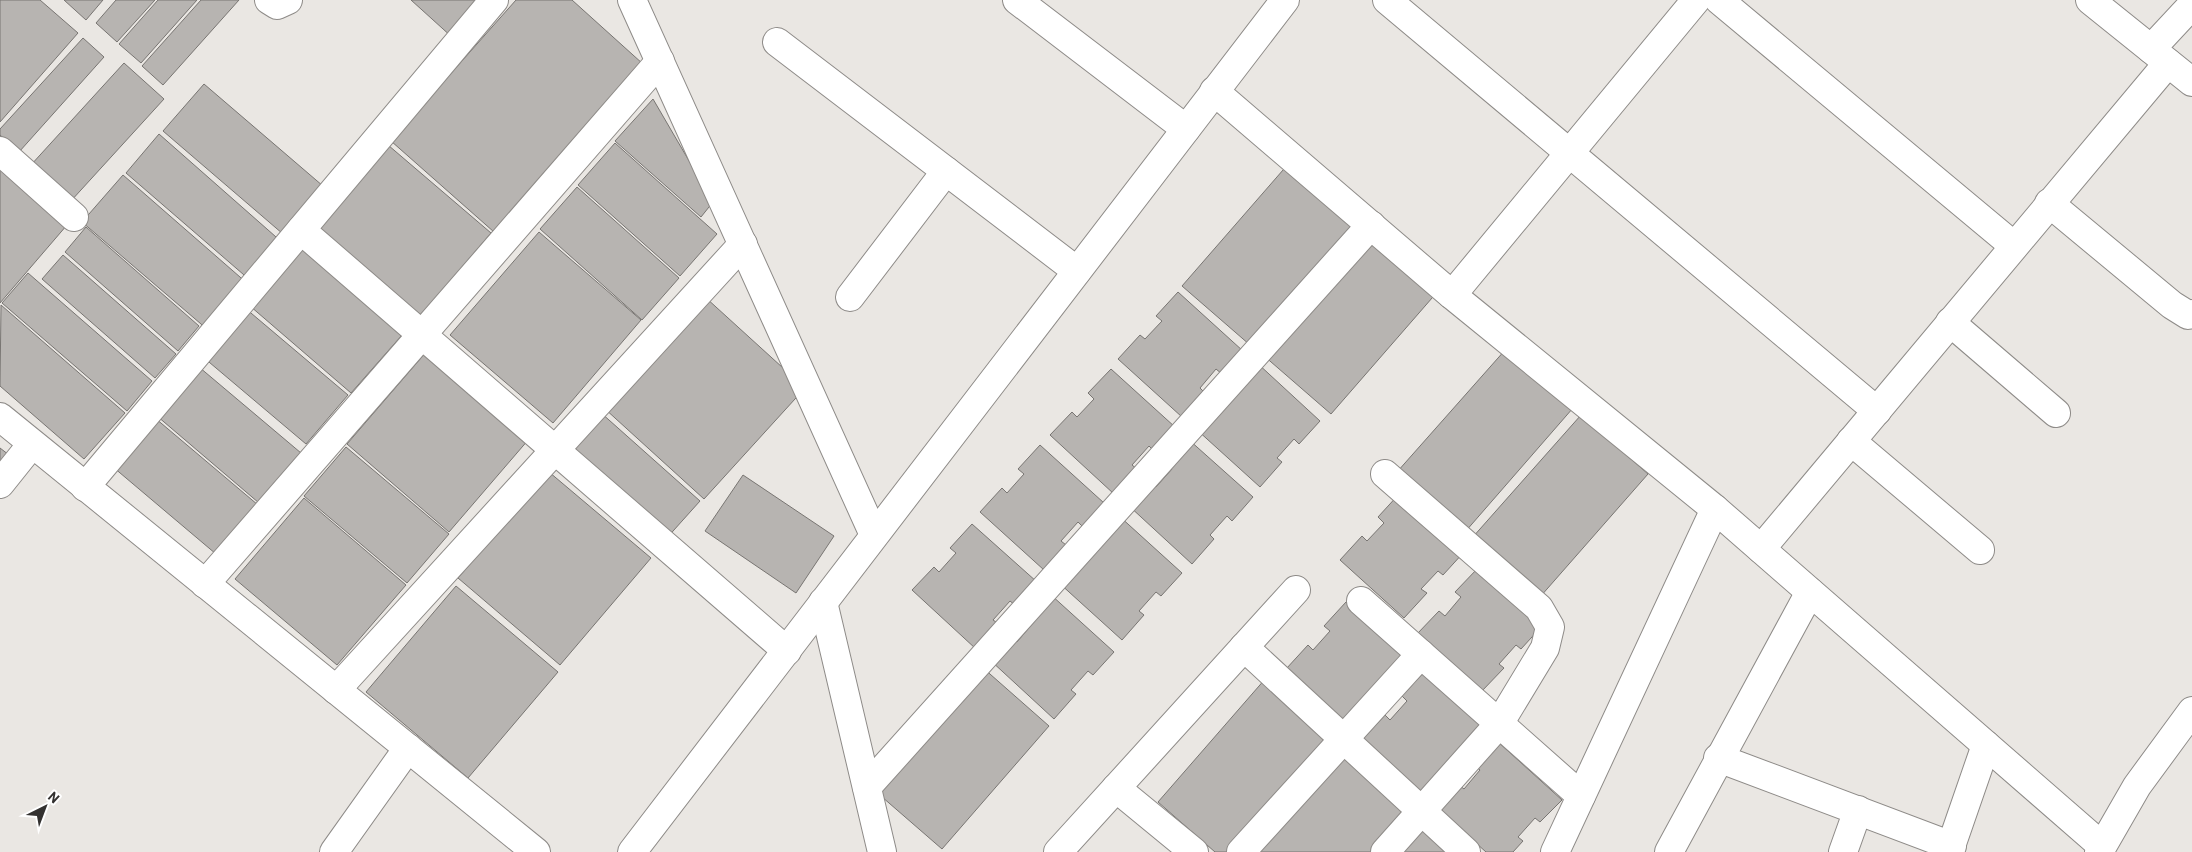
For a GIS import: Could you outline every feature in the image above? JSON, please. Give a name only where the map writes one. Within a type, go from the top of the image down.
[{"type":"street","points":[[269,0],[277,5],[288,0]]},
{"type":"street","points":[[85,487],[494,0]]},
{"type":"street","points":[[632,0],[874,535]]},
{"type":"street","points":[[1017,0],[1186,129]]},
{"type":"street","points":[[632,852],[1285,0]]},
{"type":"street","points":[[1387,0],[1877,411]]},
{"type":"street","points":[[1452,295],[1696,0]]},
{"type":"street","points":[[1719,0],[2014,246]]},
{"type":"street","points":[[2090,0],[2192,82]]},
{"type":"street","points":[[1760,549],[2050,203],[2159,56],[2192,5]]},
{"type":"street","points":[[777,42],[1077,271]]},
{"type":"street","points":[[206,584],[660,61]]},
{"type":"street","points":[[1214,91],[1452,295],[1715,510],[1986,745],[2100,849],[2137,786],[2192,711]]},
{"type":"street","points":[[0,151],[74,217]]},
{"type":"street","points":[[850,297],[946,171]]},
{"type":"street","points":[[2050,203],[2172,305],[2188,315],[2192,314]]},
{"type":"street","points":[[867,787],[1371,225]]},
{"type":"street","points":[[301,230],[786,651]]},
{"type":"street","points":[[336,690],[743,244]]},
{"type":"street","points":[[1950,322],[2056,413]]},
{"type":"street","points":[[0,417],[536,852]]},
{"type":"street","points":[[1851,441],[1980,550]]},
{"type":"street","points":[[0,484],[32,444]]},
{"type":"street","points":[[1385,474],[1539,608],[1550,627],[1545,648],[1499,724],[1385,852]]},
{"type":"street","points":[[1555,852],[1715,510]]},
{"type":"street","points":[[1058,852],[1296,590]]},
{"type":"street","points":[[1670,852],[1718,758],[1810,592]]},
{"type":"street","points":[[1362,601],[1581,796]]},
{"type":"street","points":[[823,602],[882,852]]},
{"type":"street","points":[[1244,647],[1466,852]]},
{"type":"street","points":[[1241,852],[1421,654]]},
{"type":"street","points":[[1718,758],[1858,810],[1951,849],[1986,745]]},
{"type":"street","points":[[334,852],[408,748]]},
{"type":"street","points":[[1116,788],[1194,852]]},
{"type":"street","points":[[1843,852],[1858,810]]},
{"type":"building","points":[[0,0],[40,0],[78,33],[0,122]]},
{"type":"building","points":[[64,0],[103,0],[86,20]]},
{"type":"building","points":[[116,0],[155,0],[117,42],[96,23]]},
{"type":"building","points":[[158,0],[197,0],[141,63],[119,44]]},
{"type":"building","points":[[201,0],[239,0],[163,85],[142,66]]},
{"type":"building","points":[[411,0],[487,0],[453,38]]},
{"type":"building","points":[[516,0],[572,0],[643,64],[494,232],[391,141]]},
{"type":"building","points":[[83,38],[104,57],[19,152],[0,135],[0,129]]},
{"type":"building","points":[[124,63],[164,99],[70,202],[30,166]]},
{"type":"building","points":[[204,84],[330,192],[290,240],[163,131]]},
{"type":"building","points":[[653,99],[713,202],[701,217],[615,141]]},
{"type":"building","points":[[159,134],[284,244],[251,281],[126,173]]},
{"type":"building","points":[[615,143],[717,234],[680,276],[578,185]]},
{"type":"building","points":[[388,145],[491,233],[417,320],[314,233]]},
{"type":"building","points":[[1290,162],[1358,222],[1250,345],[1182,286]]},
{"type":"building","points":[[0,168],[67,225],[0,303]]},
{"type":"building","points":[[123,175],[248,284],[208,330],[82,222]]},
{"type":"building","points":[[577,187],[679,278],[642,320],[540,229]]},
{"type":"building","points":[[86,227],[199,326],[178,351],[65,252]]},
{"type":"building","points":[[1372,231],[1439,290],[1331,414],[1263,355]]},
{"type":"building","points":[[539,232],[641,320],[553,423],[450,335]]},
{"type":"building","points":[[310,238],[410,326],[351,393],[250,306]]},
{"type":"building","points":[[63,255],[176,354],[155,378],[42,279]]},
{"type":"building","points":[[28,273],[152,381],[127,411],[2,303]]},
{"type":"building","points":[[1178,292],[1243,351],[1222,374],[1216,369],[1200,388],[1204,392],[1182,417],[1118,359],[1140,335],[1145,339],[1162,321],[1156,316]]},
{"type":"building","points":[[705,297],[805,388],[704,499],[604,408]]},
{"type":"building","points":[[1,305],[125,413],[84,459],[0,386]]},
{"type":"building","points":[[245,308],[348,395],[306,444],[203,357]]},
{"type":"building","points":[[1506,349],[1573,408],[1465,532],[1397,472]]},
{"type":"building","points":[[427,351],[529,439],[449,532],[347,444]]},
{"type":"building","points":[[1256,362],[1320,421],[1299,444],[1294,439],[1277,458],[1282,462],[1260,487],[1196,429]]},
{"type":"building","points":[[199,367],[301,453],[259,503],[157,416]]},
{"type":"building","points":[[1111,369],[1175,427],[1154,451],[1149,446],[1132,465],[1137,469],[1114,494],[1050,435],[1072,412],[1077,417],[1094,399],[1088,393]]},
{"type":"building","points":[[600,412],[700,501],[665,540],[565,452]]},
{"type":"building","points":[[1581,415],[1648,474],[1540,597],[1472,538]]},
{"type":"building","points":[[155,418],[258,505],[216,554],[113,467]]},
{"type":"building","points":[[1188,439],[1253,497],[1232,521],[1227,516],[1210,535],[1214,539],[1192,564],[1128,505],[1150,482],[1156,487],[1172,469],[1166,463]]},
{"type":"building","points":[[1040,445],[1104,503],[1083,527],[1078,522],[1061,541],[1066,545],[1044,570],[980,512],[1002,488],[1007,493],[1024,474],[1018,469]]},
{"type":"building","points":[[346,447],[449,534],[407,583],[304,496]]},
{"type":"building","points":[[0,448],[13,458],[0,475]]},
{"type":"building","points":[[549,472],[651,558],[560,665],[458,578]]},
{"type":"building","points":[[743,475],[834,536],[796,593],[705,531]]},
{"type":"building","points":[[1400,493],[1464,552],[1443,575],[1438,571],[1421,589],[1427,593],[1404,618],[1340,560],[1362,536],[1367,541],[1384,523],[1378,517]]},
{"type":"building","points":[[304,498],[406,585],[337,665],[235,579]]},
{"type":"building","points":[[1118,515],[1182,573],[1161,596],[1156,592],[1139,611],[1144,615],[1122,640],[1058,582]]},
{"type":"building","points":[[972,524],[1037,582],[1015,605],[1010,601],[993,620],[999,624],[976,649],[912,590],[934,567],[939,572],[956,553],[950,548]]},
{"type":"building","points":[[1478,568],[1542,626],[1521,649],[1516,645],[1499,664],[1504,668],[1481,692],[1417,634],[1439,611],[1445,616],[1461,597],[1455,592]]},
{"type":"building","points":[[456,586],[558,672],[468,778],[366,692]]},
{"type":"building","points":[[1050,594],[1114,652],[1093,675],[1088,671],[1071,690],[1076,694],[1054,719],[990,660],[1011,637],[1017,642],[1033,623],[1028,618]]},
{"type":"building","points":[[1346,602],[1410,661],[1350,727],[1286,669],[1308,645],[1313,650],[1330,631],[1324,626]]},
{"type":"building","points":[[982,667],[1049,726],[942,849],[874,790]]},
{"type":"building","points":[[1424,672],[1488,731],[1427,797],[1363,739],[1385,715],[1390,720],[1407,701],[1402,696]]},
{"type":"building","points":[[1266,678],[1334,737],[1233,852],[1215,852],[1158,802]]},
{"type":"building","points":[[1497,741],[1562,800],[1540,822],[1535,818],[1518,837],[1523,841],[1513,852],[1486,852],[1437,808],[1458,784],[1464,789],[1480,770],[1474,765]]},
{"type":"building","points":[[1347,751],[1415,810],[1378,852],[1259,852]]},
{"type":"building","points":[[1422,820],[1458,852],[1394,852]]}]
